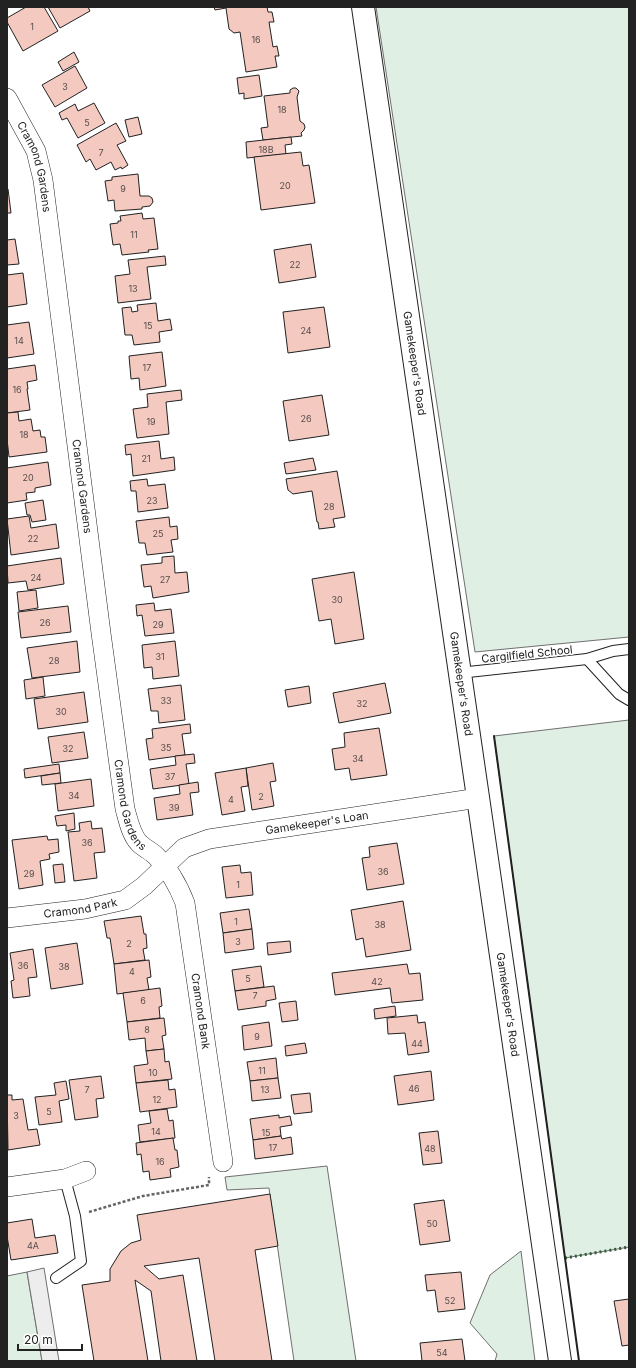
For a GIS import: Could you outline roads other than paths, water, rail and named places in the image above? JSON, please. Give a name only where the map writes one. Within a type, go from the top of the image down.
[{"type":"street","name":"Gamekeeper's Road","points":[[363,7],[560,1361]]},
{"type":"street","name":"Cramond Gardens","points":[[7,98],[36,151],[43,180],[125,809],[131,828],[138,842],[155,855],[165,866]]},
{"type":"street","name":"Gamekeeper's Loan","points":[[165,866],[184,848],[209,839],[478,798]]},
{"type":"street","name":"Cramond Park","points":[[7,918],[85,909],[125,900],[144,886],[165,866]]},
{"type":"street","name":"Cramond Bank","points":[[165,866],[176,882],[185,903],[223,1162]]},
{"type":"street","points":[[7,1187],[65,1179],[86,1171]]},
{"type":"lane","points":[[587,659],[613,651],[629,649]]},
{"type":"lane","name":"Cargilfield School","points":[[459,673],[587,659],[619,694],[629,700]]},
{"type":"lane","points":[[56,1278],[81,1261],[75,1216],[65,1179]]}]
